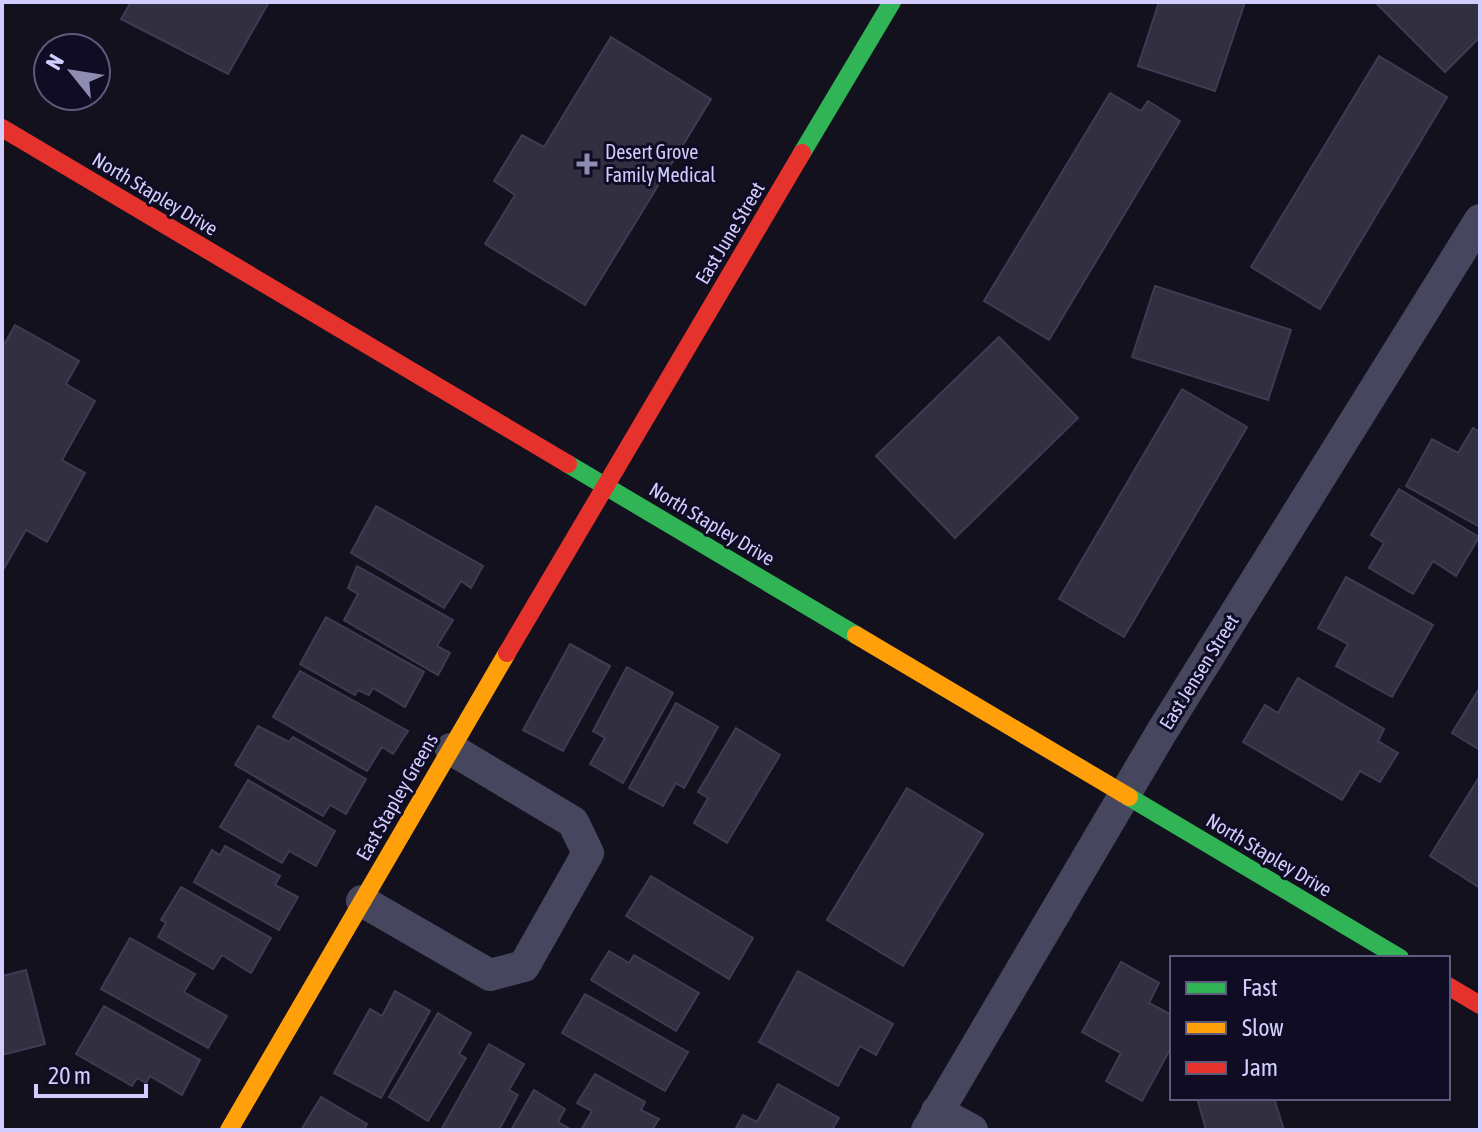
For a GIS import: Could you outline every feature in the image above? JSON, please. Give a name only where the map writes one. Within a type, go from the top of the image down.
[{"type":"main road","name":"East June Street","points":[[604,485],[892,2]]},
{"type":"main road","name":"North Stapley Drive","points":[[2,128],[1397,956]]},
{"type":"main road","name":"East Stapley Greens","points":[[229,1130],[604,485]]},
{"type":"main road","points":[[1450,987],[1480,1005]]},
{"type":"street","name":"East Jensen Street","points":[[932,1120],[1124,794],[1480,220]]},
{"type":"street","points":[[362,901],[490,975],[524,966],[588,853],[573,822],[451,749]]},
{"type":"street","points":[[932,1120],[972,1130]]},
{"type":"building","points":[[131,2],[269,2],[228,74],[121,19]]},
{"type":"building","points":[[1159,2],[1245,2],[1215,91],[1138,66]]},
{"type":"building","points":[[1375,2],[1480,2],[1480,37],[1445,72]]},
{"type":"building","name":"Desert Grove Family Medical","points":[[611,37],[711,99],[585,305],[485,244],[515,195],[494,181],[522,135],[544,147]]},
{"type":"building","points":[[1379,56],[1447,97],[1320,309],[1251,267]]},
{"type":"building","points":[[1110,93],[1141,111],[1148,101],[1180,121],[1049,340],[984,301]]},
{"type":"building","points":[[1155,286],[1291,330],[1268,400],[1132,357]]},
{"type":"building","points":[[15,325],[79,361],[66,384],[95,401],[62,460],[85,473],[47,542],[26,530],[2,572],[2,341],[5,343]]},
{"type":"building","points":[[999,337],[1078,418],[955,538],[876,456]]},
{"type":"building","points":[[1182,389],[1247,427],[1124,637],[1059,599]]},
{"type":"building","points":[[1473,428],[1480,432],[1480,527],[1406,486],[1432,439],[1458,453]]},
{"type":"building","points":[[1399,489],[1479,537],[1456,576],[1433,561],[1413,594],[1369,568],[1384,543],[1371,535]]},
{"type":"building","points":[[376,506],[483,566],[471,588],[461,581],[444,608],[351,553]]},
{"type":"building","points":[[357,566],[453,620],[437,646],[450,653],[438,675],[344,620],[358,594],[348,588]]},
{"type":"building","points":[[1346,577],[1433,625],[1392,697],[1336,666],[1348,644],[1318,628]]},
{"type":"building","points":[[326,617],[424,672],[405,707],[373,688],[369,695],[358,690],[355,695],[300,664]]},
{"type":"building","points":[[570,644],[610,666],[563,751],[523,730]]},
{"type":"building","points":[[627,667],[673,693],[623,783],[590,764],[605,738],[593,731]]},
{"type":"building","points":[[300,671],[408,731],[393,754],[382,747],[367,771],[273,717]]},
{"type":"building","points":[[1298,678],[1384,729],[1378,741],[1398,753],[1380,782],[1360,771],[1342,800],[1243,742],[1265,705],[1278,713]]},
{"type":"building","points":[[1480,687],[1480,750],[1452,733]]},
{"type":"building","points":[[676,703],[718,727],[684,788],[676,783],[663,806],[629,788]]},
{"type":"building","points":[[258,726],[289,742],[293,737],[366,779],[346,814],[330,805],[323,816],[235,765]]},
{"type":"building","points":[[736,728],[780,755],[727,843],[694,823],[708,798],[698,792]]},
{"type":"building","points":[[1480,776],[1480,888],[1430,856]]},
{"type":"building","points":[[248,780],[335,831],[316,866],[289,851],[282,863],[220,827]]},
{"type":"building","points":[[907,788],[983,834],[903,966],[827,920]]},
{"type":"building","points":[[225,846],[280,876],[275,885],[298,897],[279,930],[194,882],[212,850],[220,855]]},
{"type":"building","points":[[651,876],[753,938],[729,979],[626,916]]},
{"type":"building","points":[[181,887],[271,938],[251,973],[222,955],[213,969],[158,937],[166,923],[161,920]]},
{"type":"building","points":[[130,938],[195,974],[184,992],[227,1016],[208,1048],[101,989]]},
{"type":"building","points":[[609,951],[629,963],[634,955],[699,993],[676,1031],[591,980]]},
{"type":"building","points":[[1121,962],[1159,983],[1149,1003],[1170,1014],[1170,1050],[1142,1101],[1106,1081],[1121,1053],[1082,1032]]},
{"type":"building","points":[[26,970],[45,1044],[2,1055],[2,976]]},
{"type":"building","points":[[798,971],[893,1024],[876,1055],[860,1046],[838,1086],[759,1042]]},
{"type":"building","points":[[395,991],[430,1011],[381,1098],[334,1073],[370,1009],[382,1016]]},
{"type":"building","points":[[585,994],[688,1052],[665,1091],[562,1033]]},
{"type":"building","points":[[104,1006],[200,1060],[182,1095],[150,1076],[146,1083],[137,1078],[132,1086],[76,1054]]},
{"type":"building","points":[[438,1013],[471,1033],[459,1054],[466,1058],[428,1121],[389,1097]]},
{"type":"building","points":[[489,1044],[524,1064],[509,1090],[518,1095],[499,1130],[441,1130]]},
{"type":"building","points":[[595,1074],[645,1102],[641,1110],[659,1119],[652,1130],[581,1130],[592,1111],[577,1103]]},
{"type":"building","points":[[778,1084],[839,1118],[832,1130],[735,1130],[743,1115],[757,1122]]},
{"type":"building","points":[[534,1090],[565,1109],[558,1122],[572,1130],[511,1130]]},
{"type":"building","points":[[321,1097],[367,1124],[364,1130],[301,1130]]},
{"type":"building","points":[[1198,1100],[1275,1100],[1284,1130],[1206,1130]]},
{"type":"traffic: fast","points":[[802,153],[892,2]]},
{"type":"traffic: fast","points":[[568,464],[856,635]]},
{"type":"traffic: fast","points":[[1129,797],[1397,956]]},
{"type":"traffic: slow","points":[[856,635],[1129,797]]},
{"type":"traffic: slow","points":[[229,1130],[507,653]]},
{"type":"traffic: jam","points":[[2,128],[568,464]]},
{"type":"traffic: jam","points":[[507,653],[802,153]]},
{"type":"traffic: jam","points":[[1450,987],[1480,1005]]},
{"type":"place","name":"Desert Grove Family Medical","points":[[587,164]]}]
